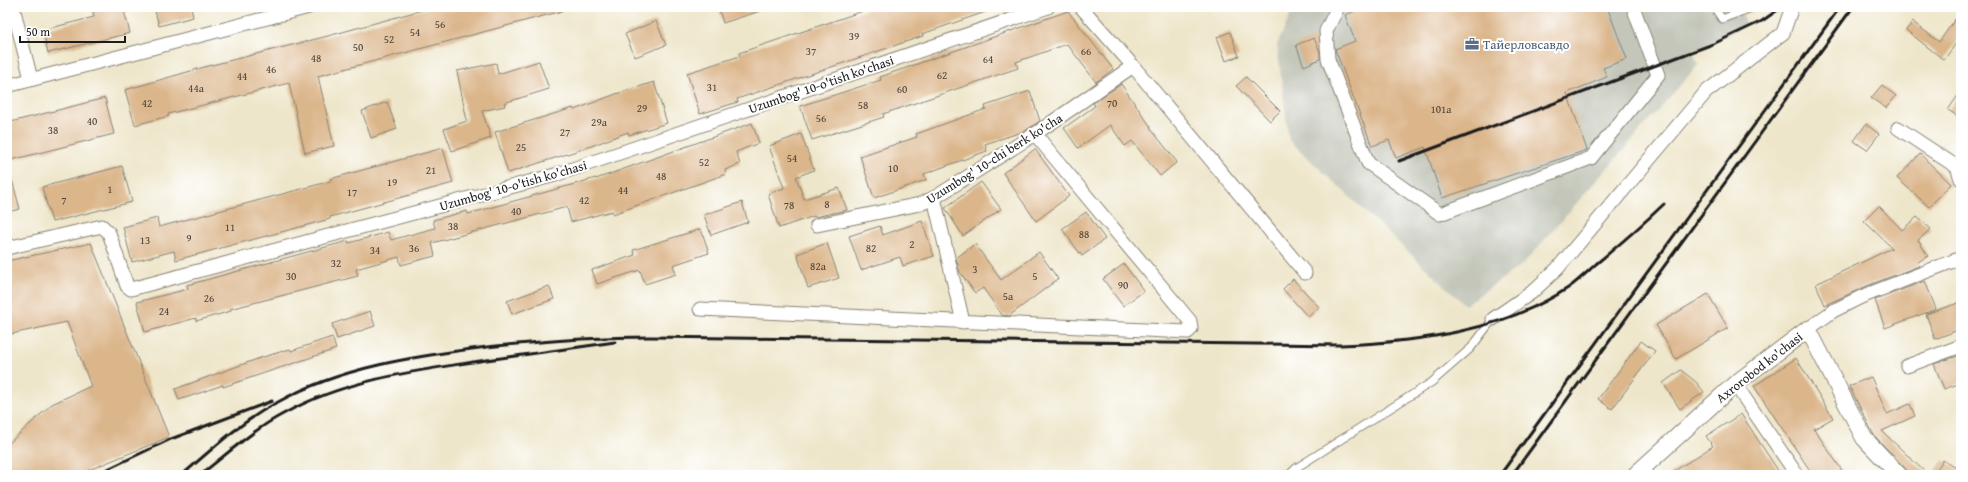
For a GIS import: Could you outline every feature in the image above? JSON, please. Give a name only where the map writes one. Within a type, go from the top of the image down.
[{"type":"street","points":[[13,7],[31,79]]},
{"type":"street","points":[[7,86],[309,7]]},
{"type":"street","name":"Uzumbog' 10-o'tish ko'chasi","points":[[7,248],[102,226],[109,233],[127,286],[131,290],[555,175],[1048,7]]},
{"type":"street","points":[[1081,7],[1134,66],[1305,273]]},
{"type":"street","points":[[1338,7],[1326,30],[1328,59],[1368,163],[1440,214],[1591,158],[1658,75],[1632,7]]},
{"type":"street","points":[[1493,319],[1531,293],[1557,268],[1706,92],[1783,33],[1792,7]]},
{"type":"street","name":"Uzumbog' 10-chi berk ko'cha","points":[[817,225],[920,204],[934,198],[1035,134],[1134,66]]},
{"type":"street","points":[[1898,128],[1960,169]]},
{"type":"street","points":[[700,309],[1182,333],[1188,332],[1191,329],[1190,321],[1035,134]]},
{"type":"street","points":[[934,198],[963,322]]},
{"type":"street","points":[[1808,328],[1833,311],[1861,296],[1961,258]]},
{"type":"street","name":"Axrorobod ko'chasi","points":[[1635,475],[1735,384],[1808,328],[1864,438],[1899,475]]},
{"type":"street","points":[[1907,366],[1961,346]]},
{"type":"street","points":[[1735,384],[1797,475]]},
{"type":"lane","points":[[1714,7],[1722,20],[1754,7]]},
{"type":"lane","points":[[1289,475],[1296,468],[1432,382],[1471,348],[1493,319]]},
{"type":"shaded area","points":[[1294,7],[1745,7],[1742,12],[1746,25],[1693,51],[1698,65],[1523,264],[1465,305],[1289,140],[1277,45]]},
{"type":"building","points":[[92,7],[123,7],[130,33],[48,53],[43,30],[94,17]]},
{"type":"building","points":[[154,7],[191,7],[193,17],[159,26]]},
{"type":"building","points":[[433,7],[561,7],[562,11],[318,76],[334,146],[305,153],[289,83],[168,114],[169,116],[135,125],[125,90],[208,66],[328,36]]},
{"type":"building","points":[[718,7],[765,7],[766,9],[723,23]]},
{"type":"building","points":[[875,7],[994,7],[994,9],[922,34],[923,36],[737,99],[738,102],[700,114],[687,73],[740,56],[739,53]]},
{"type":"building","points":[[1365,7],[1607,7],[1627,59],[1603,68],[1607,77],[1567,93],[1587,150],[1442,198],[1425,147],[1396,158],[1389,140],[1372,146],[1335,49],[1355,41],[1345,15]]},
{"type":"building","points":[[1068,11],[1113,69],[1096,82],[1067,44],[1016,62],[1018,68],[883,114],[884,117],[812,140],[800,106],[881,80],[880,77]]},
{"type":"building","points":[[1961,11],[1961,36],[1944,60],[1906,30],[1913,22],[1939,42]]},
{"type":"building","points":[[656,21],[666,45],[635,57],[625,34]]},
{"type":"building","points":[[1230,32],[1239,56],[1226,61],[1217,37]]},
{"type":"building","points":[[1314,38],[1320,52],[1320,59],[1304,66],[1296,45]]},
{"type":"building","points":[[539,61],[549,89],[504,103],[505,106],[482,111],[491,138],[452,151],[444,129],[467,121],[457,71],[496,63],[498,74]]},
{"type":"building","points":[[1246,77],[1280,111],[1270,121],[1236,86]]},
{"type":"building","points":[[654,82],[667,123],[629,135],[628,132],[586,148],[508,173],[495,132],[573,108],[574,110],[616,94]]},
{"type":"building","points":[[1121,84],[1151,127],[1150,128],[1177,162],[1160,176],[1132,141],[1125,146],[1110,125],[1078,148],[1064,128],[1095,106],[1093,103]]},
{"type":"building","points":[[1882,85],[1896,96],[1886,108],[1871,98]]},
{"type":"building","points":[[1030,91],[1040,121],[1025,131],[985,144],[987,151],[924,174],[926,180],[874,198],[860,156],[917,137],[916,134],[986,109],[985,106]]},
{"type":"building","points":[[1961,91],[1961,118],[1948,110]]},
{"type":"building","points":[[105,98],[114,134],[7,161],[7,123]]},
{"type":"building","points":[[387,102],[397,129],[371,138],[362,111]]},
{"type":"building","points":[[752,123],[759,143],[736,152],[740,164],[725,170],[726,174],[613,214],[612,211],[571,222],[567,207],[432,243],[435,256],[401,265],[399,257],[356,269],[358,276],[230,309],[231,311],[196,321],[196,318],[145,332],[137,302],[188,289],[187,285],[348,241],[349,243],[388,232],[391,240],[435,228],[433,220],[467,211],[468,214],[596,179]]},
{"type":"building","points":[[1866,124],[1879,134],[1867,150],[1854,141]]},
{"type":"building","points":[[801,134],[814,170],[796,177],[804,199],[839,188],[847,210],[814,216],[779,228],[768,194],[784,188],[769,146]]},
{"type":"building","points":[[443,148],[453,183],[330,217],[330,219],[176,260],[174,251],[132,262],[123,227],[157,218],[159,227],[331,181],[330,179]]},
{"type":"building","points":[[1035,149],[1069,196],[1036,221],[1003,173]]},
{"type":"building","points":[[1920,154],[1951,184],[1929,207],[1897,178]]},
{"type":"building","points":[[122,166],[132,202],[52,222],[42,187]]},
{"type":"building","points":[[11,176],[20,209],[7,212],[7,177]]},
{"type":"building","points":[[981,182],[1001,209],[963,236],[945,208]]},
{"type":"building","points":[[742,202],[748,222],[711,235],[704,215]]},
{"type":"building","points":[[1879,206],[1902,230],[1917,217],[1931,229],[1918,240],[1928,256],[1918,262],[1919,266],[1869,285],[1825,305],[1816,284],[1892,248],[1864,221]]},
{"type":"building","points":[[1086,212],[1105,239],[1082,256],[1062,229]]},
{"type":"building","points":[[922,221],[934,256],[903,266],[900,257],[861,270],[849,236],[880,226],[883,235]]},
{"type":"building","points":[[701,229],[709,253],[673,265],[676,274],[645,284],[640,270],[597,284],[592,270],[635,255],[633,250]]},
{"type":"building","points":[[91,243],[169,437],[89,470],[83,475],[7,475],[7,445],[52,404],[91,386],[67,322],[7,335],[7,261]]},
{"type":"building","points":[[827,243],[839,278],[808,288],[797,254]]},
{"type":"building","points":[[975,244],[1001,280],[1039,252],[1058,279],[1009,316],[1002,315],[983,288],[975,293],[960,272],[956,258]]},
{"type":"building","points":[[1124,264],[1144,291],[1123,306],[1103,279]]},
{"type":"building","points":[[1293,279],[1319,307],[1308,317],[1283,289]]},
{"type":"building","points":[[1925,281],[1936,309],[1885,328],[1875,300]]},
{"type":"building","points":[[549,286],[554,299],[512,314],[507,301]]},
{"type":"building","points":[[1708,294],[1728,328],[1676,359],[1656,325]]},
{"type":"building","points":[[1961,302],[1961,329],[1935,339],[1926,314]]},
{"type":"building","points":[[370,311],[375,326],[337,339],[332,324]]},
{"type":"building","points":[[332,337],[336,349],[223,387],[223,385],[179,400],[175,389],[260,358],[290,349],[291,351]]},
{"type":"building","points":[[1641,341],[1655,351],[1612,409],[1598,399]]},
{"type":"building","points":[[1961,355],[1961,383],[1944,389],[1934,364]]},
{"type":"building","points":[[1796,358],[1833,418],[1814,429],[1845,475],[1813,475],[1754,386]]},
{"type":"building","points":[[1681,370],[1696,382],[1704,392],[1680,409],[1663,383]]},
{"type":"building","points":[[1871,377],[1887,414],[1910,404],[1915,416],[1882,431],[1928,475],[1911,475],[1874,435],[1849,386]]},
{"type":"building","points":[[1741,414],[1781,475],[1668,475],[1713,446],[1706,436]]},
{"type":"building","points":[[1943,460],[1961,471],[1961,475],[1933,475]]},
{"type":"railway","points":[[1399,161],[1713,44],[1762,21],[1782,7]]},
{"type":"railway","points":[[1500,475],[1840,7]]},
{"type":"railway","points":[[1512,475],[1853,7]]},
{"type":"railway","points":[[182,475],[252,418],[278,402],[302,390],[327,380],[380,365],[433,354],[487,347],[568,340],[629,337],[1341,345],[1400,341],[1459,332],[1516,315],[1543,303],[1568,288],[1664,204]]},
{"type":"railway","points":[[200,475],[241,442],[274,419],[332,392],[380,378],[405,373],[615,342]]},
{"type":"railway","points":[[95,475],[171,439],[272,401]]},
{"type":"place","name":"Тайерловсавдо","points":[[1472,44]]}]
